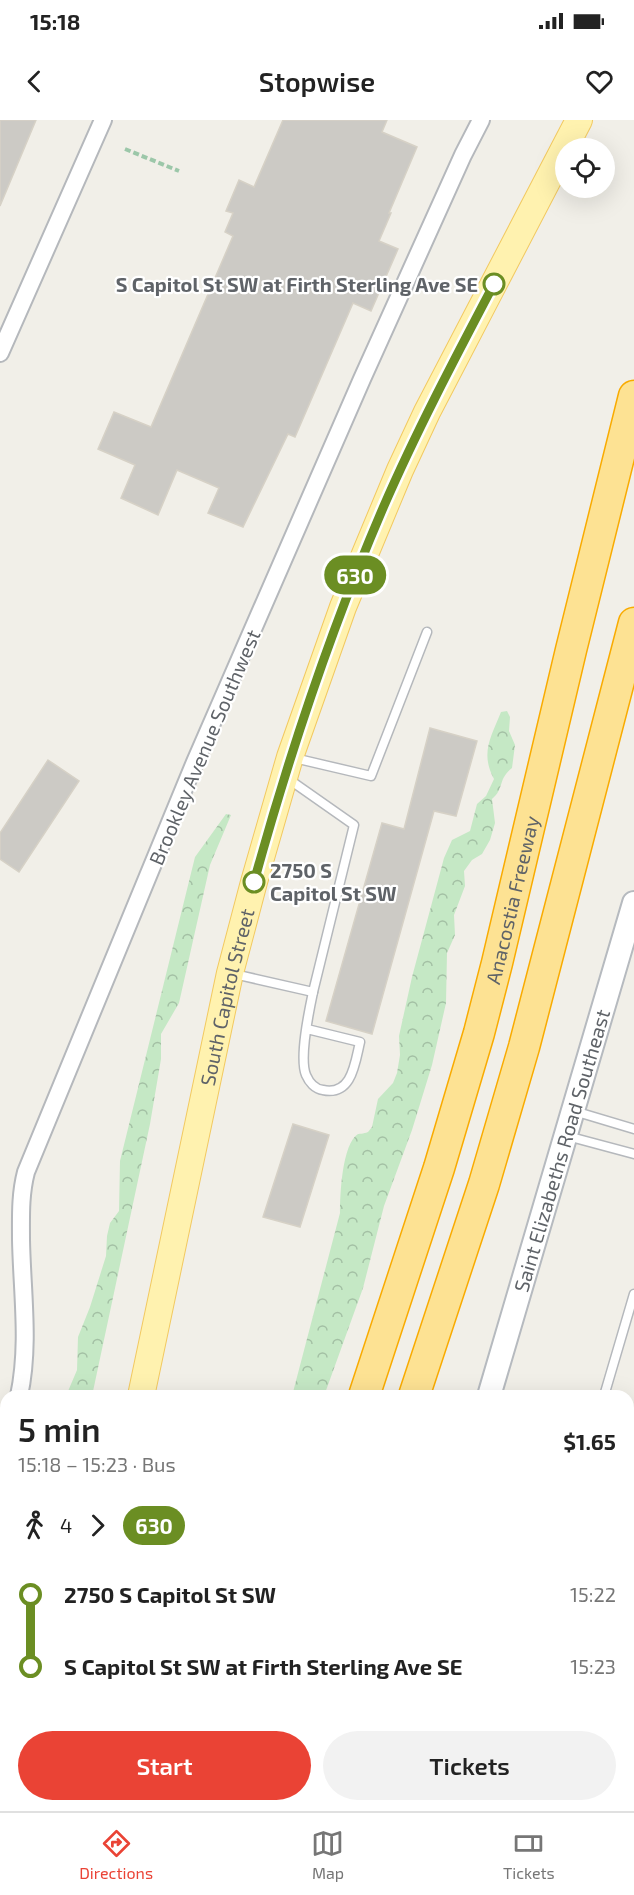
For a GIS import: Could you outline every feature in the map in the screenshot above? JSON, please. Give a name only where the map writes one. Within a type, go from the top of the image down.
[{"type":"highway","name":"Anacostia Freeway","points":[[366,1390],[439,1168],[495,973],[634,396]]},
{"type":"highway","points":[[416,1390],[480,1195],[525,1047],[634,623]]},
{"type":"main road","name":"South Capitol Street","points":[[142,1390],[230,973],[287,766],[347,597],[400,470],[432,402],[579,120]]},
{"type":"main road","name":"Saint Elizabeths Road Southeast","points":[[491,1390],[634,903]]},
{"type":"street","points":[[0,353],[104,120]]},
{"type":"street","name":"Brookley Avenue Southwest","points":[[20,1390],[25,1344],[21,1199],[26,1172],[199,753],[363,379],[463,155],[481,120]]},
{"type":"lane","points":[[287,766],[371,776],[427,632]]},
{"type":"lane","points":[[287,766],[354,825],[313,992],[307,1029],[304,1065],[306,1075],[318,1089],[336,1091],[344,1087],[352,1071],[360,1042],[307,1029]]},
{"type":"lane","points":[[230,973],[313,992]]},
{"type":"lane","points":[[574,1111],[634,1129]]},
{"type":"lane","points":[[566,1136],[634,1154]]},
{"type":"lane","points":[[606,1390],[634,1294]]},
{"type":"path","points":[[124,149],[179,171]]},
{"type":"green space","points":[[507,711],[510,717],[509,731],[515,745],[512,768],[504,776],[499,791],[492,799],[495,823],[490,840],[482,854],[472,860],[464,871],[465,886],[454,915],[455,935],[447,953],[446,1003],[432,1065],[412,1130],[384,1206],[363,1288],[326,1390],[294,1390],[340,1213],[343,1170],[348,1148],[358,1134],[367,1132],[372,1127],[378,1099],[393,1083],[397,1073],[400,1055],[399,1036],[412,977],[444,858],[452,840],[470,831],[477,804],[486,796],[494,779],[487,753],[501,712]]},
{"type":"green space","points":[[226,814],[231,815],[210,865],[179,1003],[161,1034],[161,1059],[150,1124],[93,1390],[69,1390],[77,1370],[78,1337],[106,1256],[110,1223],[119,1211],[120,1161],[195,857]]},
{"type":"building","points":[[0,120],[36,120],[0,206]]},
{"type":"building","points":[[283,120],[387,120],[382,132],[417,147],[379,241],[398,249],[371,311],[353,303],[295,437],[288,434],[243,527],[208,513],[219,488],[177,470],[158,515],[121,498],[135,465],[98,449],[114,412],[151,427],[233,236],[225,232],[233,213],[226,211],[239,180],[254,187]]},
{"type":"building","points":[[430,728],[477,741],[456,816],[434,811],[372,1034],[326,1021],[382,823],[404,829]]},
{"type":"building","points":[[48,760],[79,781],[19,872],[0,859],[0,833]]},
{"type":"building","points":[[293,1124],[329,1135],[300,1227],[263,1217]]},
{"type":"bus line","name":"630","points":[[254,882],[290,757],[358,567],[427,412],[494,284]]},
{"type":"place","name":"S Capitol St SW at Firth Sterling Ave SE","points":[[494,284]]},
{"type":"place","name":"2750 S Capitol St SW","points":[[254,882]]}]
